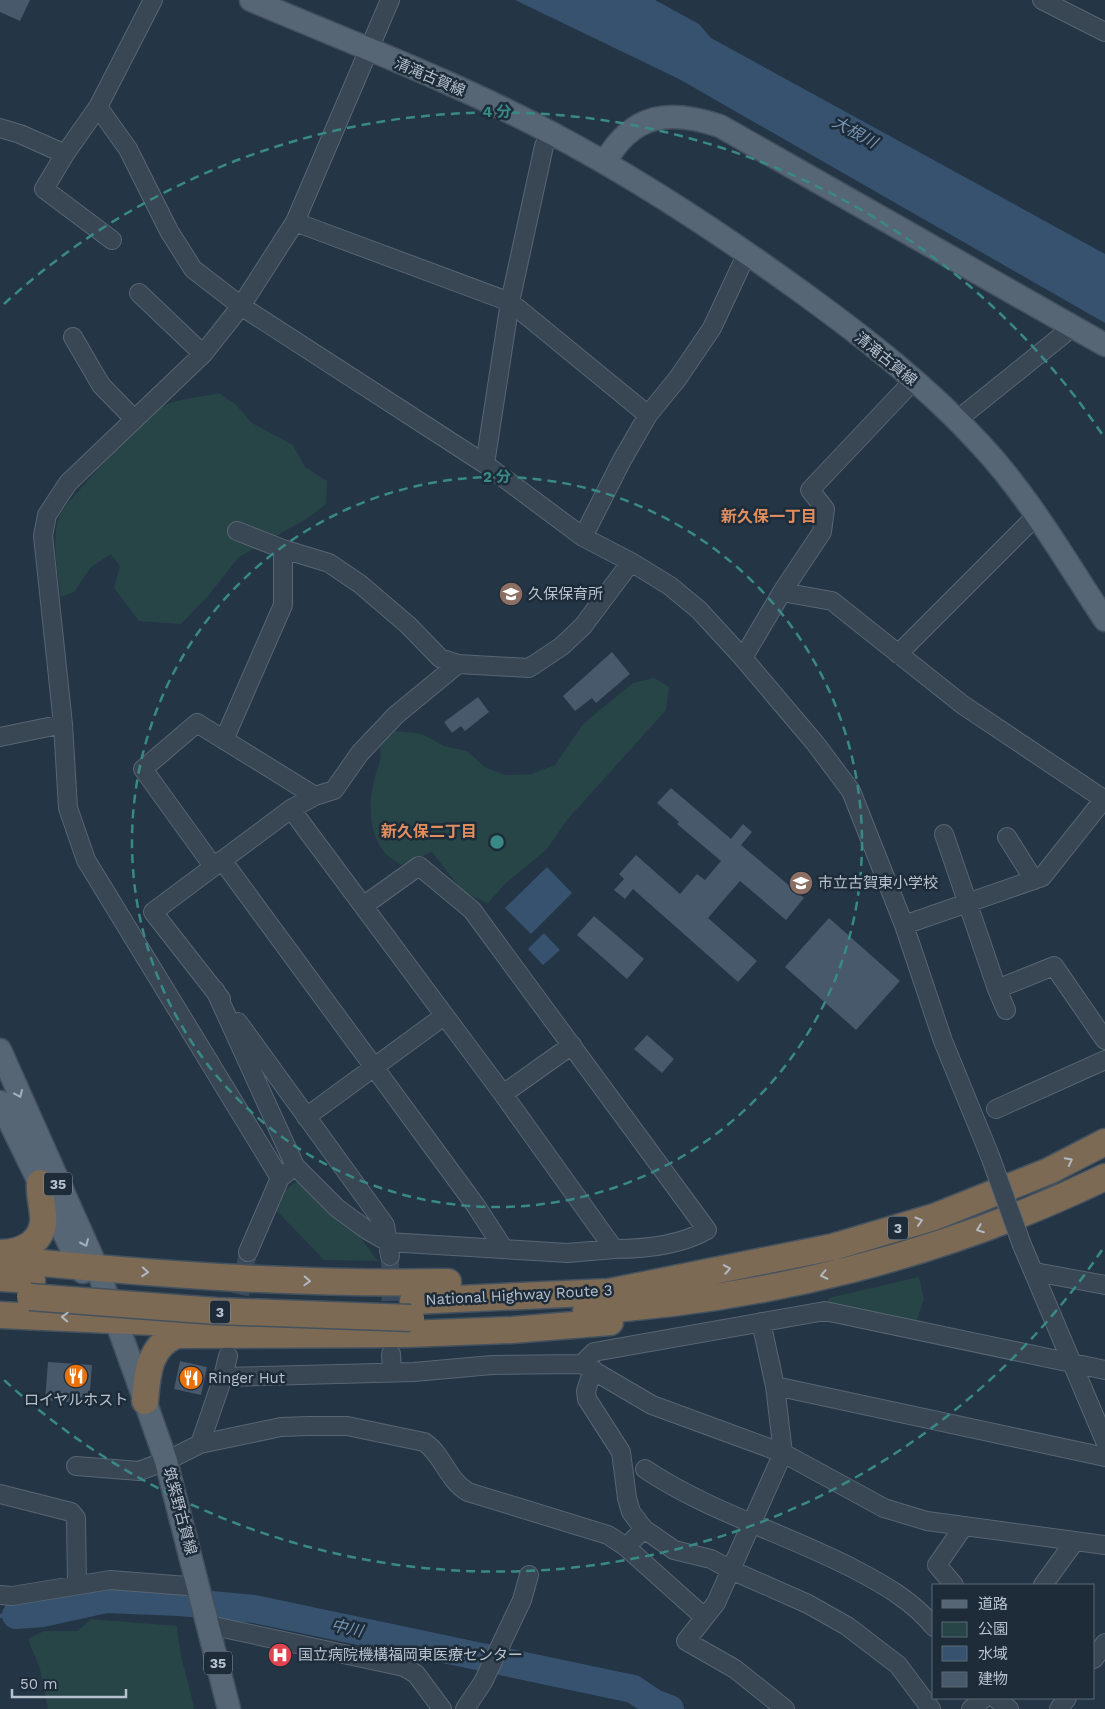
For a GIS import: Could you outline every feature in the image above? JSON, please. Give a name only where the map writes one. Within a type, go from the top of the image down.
[{"type":"highway","name":"National Highway Route 3","points":[[0,1278],[31,1289],[216,1311],[412,1309],[520,1314],[680,1290],[832,1247],[934,1217],[1049,1171],[1105,1142]]},
{"type":"highway","name":"National Highway Route 3","points":[[680,1290],[728,1296],[839,1272],[942,1244],[1057,1200],[1105,1177]]},
{"type":"highway","points":[[0,1253],[13,1253],[25,1249],[42,1229],[43,1214],[39,1199],[40,1182]]},
{"type":"highway","points":[[0,1259],[88,1268],[343,1283],[680,1290]]},
{"type":"highway","name":"National Highway Route 3","points":[[0,1295],[31,1289]]},
{"type":"highway","points":[[146,1401],[147,1373],[152,1360],[166,1339],[177,1336],[512,1330],[614,1322],[680,1290]]},
{"type":"highway","points":[[0,1315],[114,1319],[367,1334]]},
{"type":"main road","name":"清滝古賀線","points":[[251,0],[489,103],[551,133],[605,162],[747,253],[834,316],[913,381],[981,444],[1036,516],[1104,615]]},
{"type":"main road","points":[[605,162],[612,149],[634,126],[655,117],[700,119],[720,126],[1105,345]]},
{"type":"main road","name":"筑紫野古賀線","points":[[0,1050],[88,1268]]},
{"type":"main road","name":"筑紫野古賀線","points":[[0,1102],[40,1182],[114,1319],[146,1401],[166,1461],[208,1621],[228,1709]]},
{"type":"street","points":[[112,240],[44,190],[65,154],[98,107],[154,0]]},
{"type":"street","points":[[280,1178],[86,860],[68,808],[63,724],[43,536],[47,516],[68,482],[162,395],[203,354],[241,306],[296,222],[390,0]]},
{"type":"street","points":[[1042,0],[1105,32]]},
{"type":"street","points":[[98,107],[128,149],[169,231],[193,269],[241,306],[485,464],[584,537],[670,586],[699,610],[743,658],[815,743],[851,791],[904,925],[943,1041],[990,1156],[1022,1245],[1105,1441]]},
{"type":"street","points":[[0,128],[35,140],[65,154]]},
{"type":"street","points":[[485,464],[510,302],[544,146],[551,133]]},
{"type":"street","points":[[296,222],[510,302],[648,415]]},
{"type":"street","points":[[584,537],[622,460],[648,415],[678,378],[712,328],[747,253]]},
{"type":"street","points":[[139,293],[203,354]]},
{"type":"street","points":[[957,420],[1064,334],[1070,325]]},
{"type":"street","points":[[73,337],[101,384],[134,419]]},
{"type":"street","points":[[743,658],[782,592],[822,532],[825,509],[810,490],[913,381]]},
{"type":"street","points":[[898,654],[1036,516]]},
{"type":"street","points":[[237,531],[283,549],[330,564],[360,584],[408,625],[440,658],[458,664],[529,668],[562,646],[583,626],[630,562]]},
{"type":"street","points":[[224,740],[283,605],[283,549]]},
{"type":"street","points":[[782,592],[832,601],[963,705],[1105,800],[1042,877],[904,925]]},
{"type":"street","points":[[389,1249],[385,1225],[215,990],[153,912],[291,809],[315,796],[334,790],[360,752],[396,716],[458,664]]},
{"type":"street","points":[[315,796],[197,723],[143,769],[375,1067],[476,1206],[504,1249]]},
{"type":"street","points":[[0,737],[63,724]]},
{"type":"street","points":[[291,809],[503,1094],[614,1249]]},
{"type":"street","points":[[944,834],[997,990],[1006,1010]]},
{"type":"street","points":[[1007,837],[1034,880]]},
{"type":"street","points":[[215,990],[295,1166],[337,1208],[389,1249],[504,1249],[567,1253],[635,1249],[690,1240],[707,1230],[472,910],[419,866],[363,906]]},
{"type":"street","points":[[997,990],[1054,966],[1105,1040]]},
{"type":"street","points":[[306,1116],[444,1016]]},
{"type":"street","points":[[503,1094],[572,1045]]},
{"type":"street","points":[[996,1109],[1105,1060]]},
{"type":"street","points":[[248,1252],[280,1178],[295,1166]]},
{"type":"street","points":[[1035,1272],[1105,1285]]},
{"type":"street","points":[[931,1709],[898,1665],[854,1630],[808,1604],[731,1570],[711,1559],[674,1550],[644,1528],[631,1512],[627,1498],[621,1452],[587,1399],[587,1366],[594,1352],[825,1311],[1105,1370]]},
{"type":"street","points":[[761,1322],[775,1386],[783,1453],[750,1521],[716,1602],[703,1616],[686,1641],[735,1669],[785,1709]]},
{"type":"street","points":[[391,1354],[392,1372]]},
{"type":"street","points":[[200,1444],[223,1377],[228,1356]]},
{"type":"street","points":[[223,1377],[392,1372],[492,1365],[587,1366],[652,1405],[783,1453],[884,1508],[926,1520],[1105,1545]]},
{"type":"street","points":[[775,1386],[1105,1457]]},
{"type":"street","points":[[76,1466],[139,1471],[166,1461],[200,1444],[281,1427],[347,1426],[424,1442],[430,1446],[452,1480],[468,1492],[608,1535],[626,1547],[703,1616]]},
{"type":"street","points":[[645,1469],[672,1487],[828,1555],[873,1579],[908,1602],[932,1625]]},
{"type":"street","points":[[0,1494],[71,1512],[76,1518],[77,1584]]},
{"type":"street","points":[[953,1584],[937,1565],[964,1526]]},
{"type":"street","points":[[626,1547],[644,1528]]},
{"type":"street","points":[[1044,1584],[1075,1541]]},
{"type":"street","points":[[465,1709],[483,1682],[506,1629],[522,1600],[529,1575]]},
{"type":"street","points":[[0,1596],[20,1595],[110,1580],[200,1590]]},
{"type":"street","points":[[208,1621],[404,1667],[416,1674],[442,1709]]},
{"type":"street","points":[[1095,1658],[1105,1643]]},
{"type":"street","points":[[971,1709],[983,1699]]},
{"type":"street","points":[[996,1699],[1009,1709]]},
{"type":"green space","points":[[219,393],[235,404],[252,423],[293,445],[305,467],[327,481],[326,504],[308,518],[239,557],[208,596],[181,624],[139,621],[114,588],[120,566],[111,554],[91,567],[74,592],[61,597],[56,557],[56,537],[59,517],[64,509],[110,457],[159,409],[173,402]]},
{"type":"green space","points":[[654,678],[669,687],[666,710],[567,820],[547,849],[506,883],[488,903],[464,893],[432,852],[401,865],[385,853],[373,828],[371,799],[380,761],[380,747],[395,731],[422,734],[444,746],[467,751],[485,767],[505,775],[531,774],[555,765],[583,724],[633,683]]},
{"type":"green space","points":[[294,1183],[300,1183],[354,1229],[378,1261],[324,1260],[275,1209],[279,1196]]},
{"type":"green space","points":[[919,1277],[924,1299],[916,1322],[826,1305],[829,1298]]},
{"type":"green space","points":[[91,1619],[177,1626],[179,1647],[194,1709],[48,1709],[40,1669],[28,1639],[44,1631],[78,1631]]},
{"type":"water","name":"大根川","points":[[515,0],[655,0],[699,24],[711,38],[1105,254],[1105,323],[679,79]]},
{"type":"water","points":[[547,867],[572,893],[531,934],[505,908]]},
{"type":"water","points":[[544,933],[560,950],[543,965],[528,949]]},
{"type":"building","points":[[0,0],[30,0],[20,21],[0,12]]},
{"type":"building","points":[[612,652],[630,674],[596,703],[592,698],[575,711],[563,696]]},
{"type":"building","points":[[478,697],[489,712],[465,731],[461,726],[452,733],[444,722]]},
{"type":"building","points":[[671,788],[731,839],[743,824],[752,832],[741,845],[804,898],[786,920],[740,881],[708,918],[757,961],[738,982],[633,889],[625,899],[614,890],[624,879],[619,874],[636,855],[680,894],[697,874],[705,880],[721,861],[677,824],[679,822],[657,803]]},
{"type":"building","points":[[594,916],[644,959],[627,979],[577,935]]},
{"type":"building","points":[[829,918],[900,981],[856,1030],[785,967]]},
{"type":"building","points":[[647,1035],[674,1059],[662,1073],[634,1049]]},
{"type":"building","name":"Ringer Hut","points":[[180,1361],[207,1367],[201,1395],[174,1389]]},
{"type":"building","points":[[48,1362],[92,1365],[89,1404],[45,1400]]},
{"type":"waterway","name":"中川","points":[[16,1615],[42,1613],[106,1599],[180,1602],[254,1609],[633,1689],[654,1703],[670,1709]]},
{"type":"waterway","points":[[0,1616],[16,1615]]},
{"type":"tunnel","points":[[235,1321],[248,1252]]},
{"type":"tunnel","points":[[390,1256],[391,1328]]},
{"type":"place","name":"久保保育所","points":[[511,594]]},
{"type":"place","name":"市立古賀東小学校","points":[[801,883]]},
{"type":"place","name":"ロイヤルホスト","points":[[76,1376]]},
{"type":"place","name":"Ringer Hut","points":[[191,1378]]},
{"type":"place","name":"国立病院機構福岡東医療センター","points":[[280,1655]]},
{"type":"district","name":"新久保一丁目","points":[[769,516]]},
{"type":"district","name":"新久保二丁目","points":[[429,831]]}]
